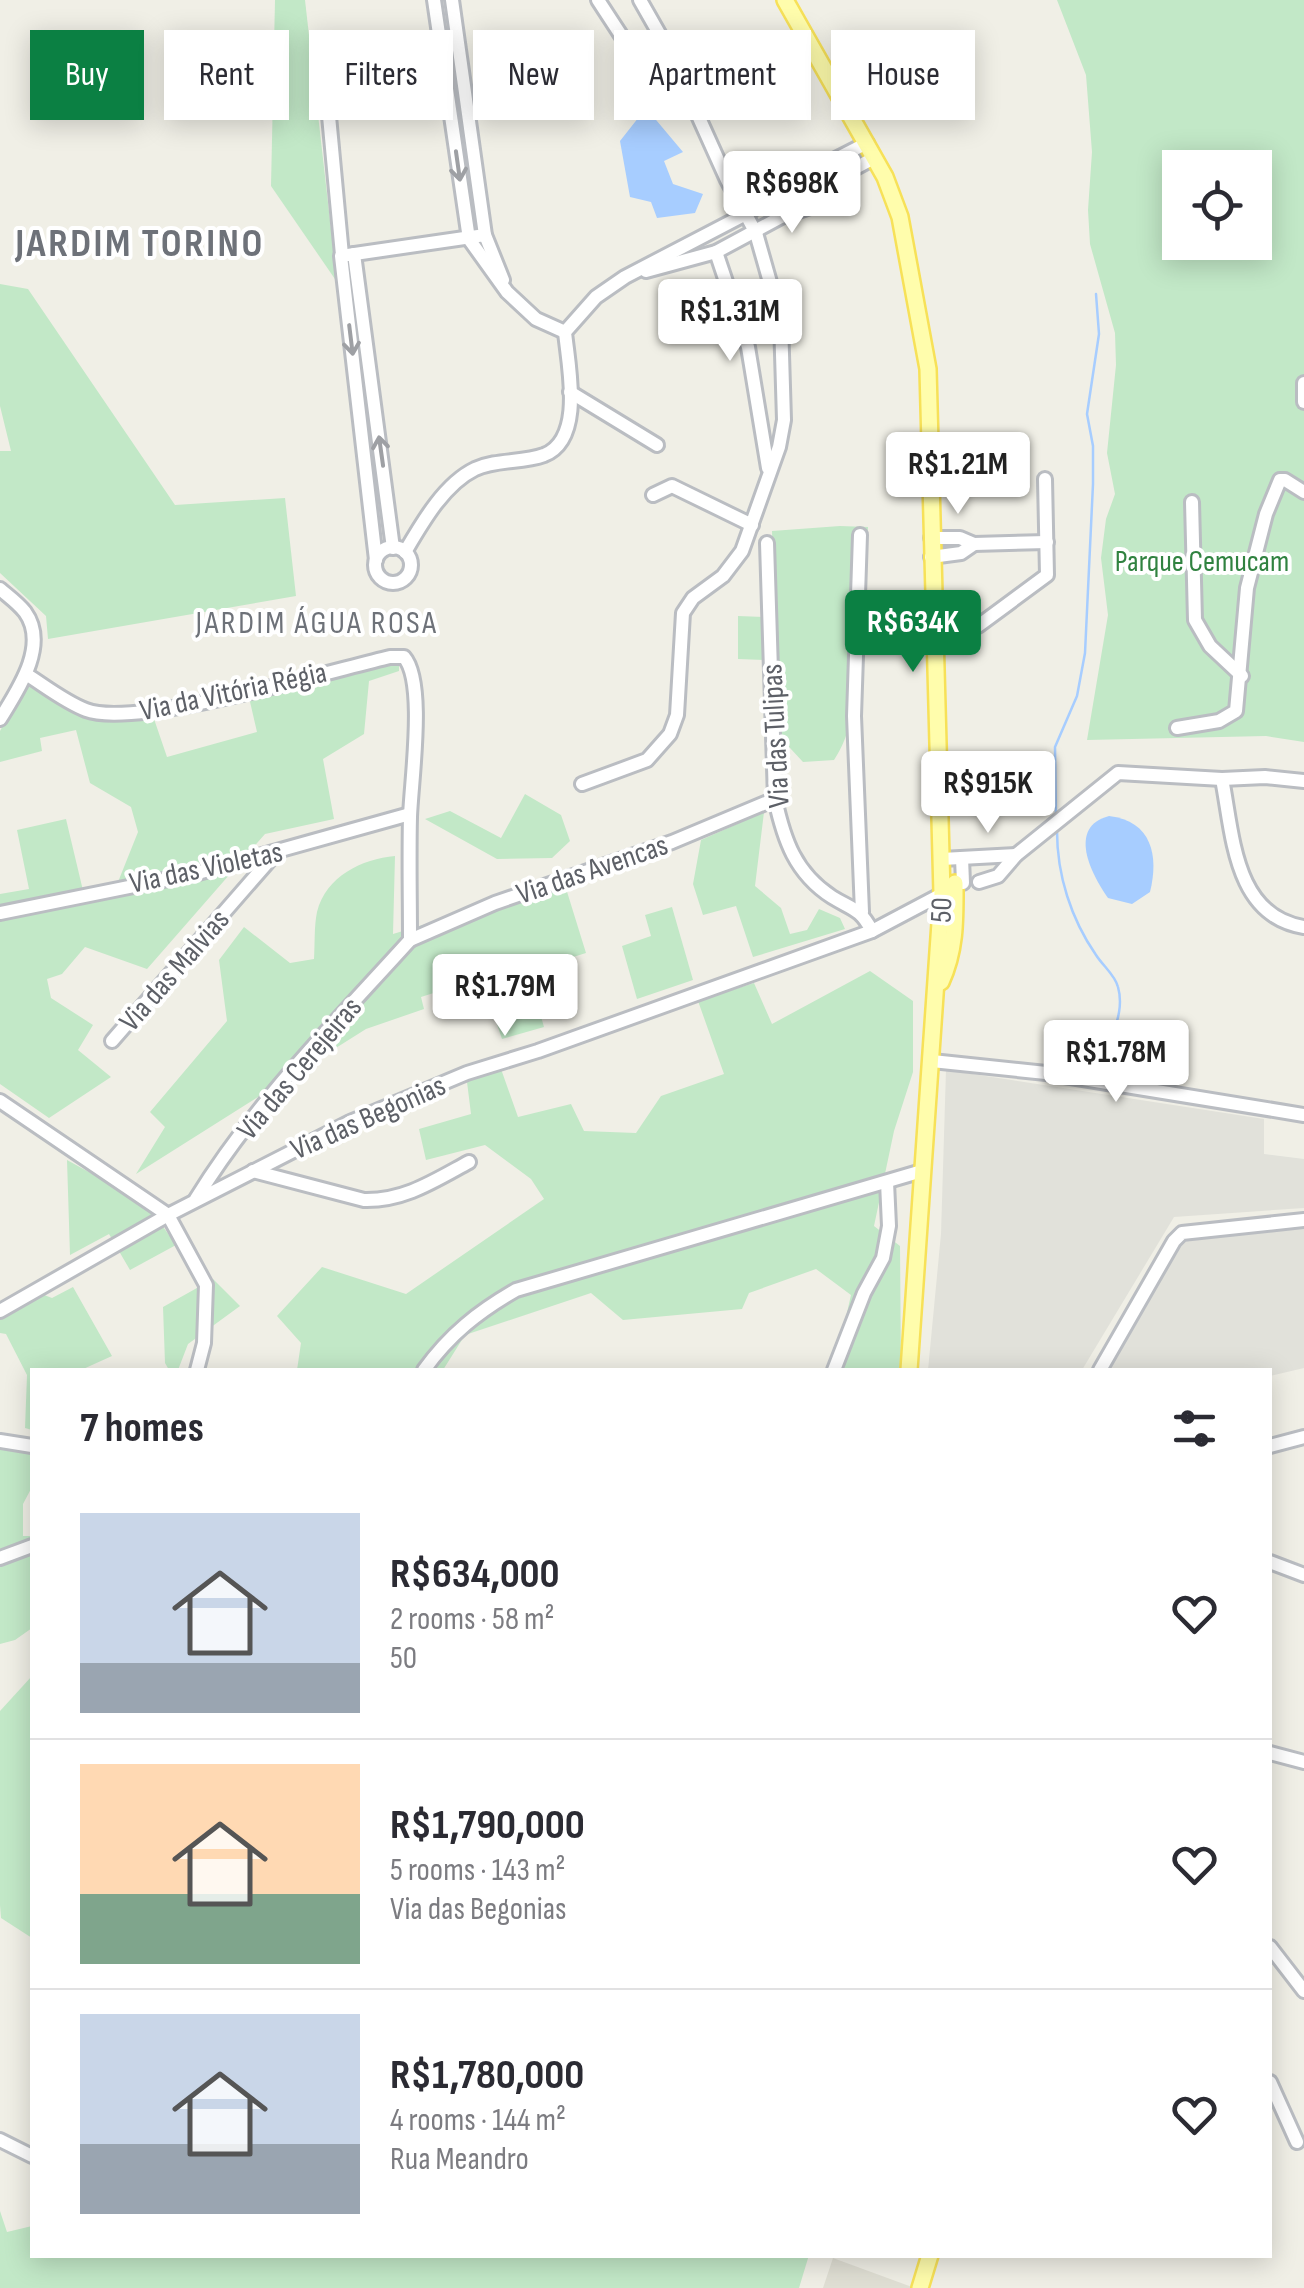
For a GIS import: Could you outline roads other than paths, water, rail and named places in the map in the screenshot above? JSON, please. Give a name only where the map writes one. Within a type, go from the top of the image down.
[{"type":"main road","name":"50","points":[[785,0],[831,80]]},
{"type":"main road","name":"50","points":[[854,120],[900,217],[925,352],[942,859],[958,885],[937,990],[908,1368]]},
{"type":"main road","points":[[920,2288],[929,2258]]},
{"type":"street","points":[[434,0],[469,239],[507,292],[536,319],[565,332]]},
{"type":"street","points":[[452,0],[485,235],[507,292]]},
{"type":"street","points":[[598,0],[618,30]]},
{"type":"street","points":[[640,0],[657,30]]},
{"type":"street","points":[[330,120],[348,255],[398,550],[410,561],[409,572],[396,583],[379,576],[376,560],[348,255]]},
{"type":"street","points":[[582,784],[647,760],[670,734],[677,715],[683,614],[693,598],[734,564],[783,436],[786,386],[781,321],[756,233],[744,215],[702,120]]},
{"type":"street","points":[[625,277],[716,252],[781,217],[816,206],[831,186],[871,151]]},
{"type":"street","points":[[376,560],[381,552],[398,550],[465,476],[488,465],[545,454],[565,436],[570,419],[570,392],[565,332],[588,305],[625,277],[744,215],[820,167],[871,151]]},
{"type":"street","points":[[820,167],[831,186]]},
{"type":"street","points":[[348,255],[485,235]]},
{"type":"street","points":[[716,252],[748,347],[769,470]]},
{"type":"street","points":[[1304,383],[1304,402]]},
{"type":"street","points":[[570,392],[657,444]]},
{"type":"street","points":[[978,626],[1046,578],[1045,479]]},
{"type":"street","points":[[1176,728],[1231,716],[1239,702],[1247,588],[1266,514],[1280,480],[1304,492]]},
{"type":"street","points":[[653,495],[672,486],[752,525]]},
{"type":"street","points":[[1192,502],[1195,620],[1210,646],[1242,676]]},
{"type":"street","points":[[860,534],[854,716],[862,912]]},
{"type":"street","points":[[931,538],[960,538],[974,544],[1047,542]]},
{"type":"street","name":"Via das Tulipas","points":[[766,543],[776,799],[789,850],[800,868],[835,898],[862,912],[872,931]]},
{"type":"street","points":[[931,557],[961,553],[974,544]]},
{"type":"street","points":[[0,589],[30,622],[32,652],[26,674],[0,717]]},
{"type":"street","name":"Via da Vitória Régia","points":[[26,674],[87,711],[111,714],[164,711],[399,656],[408,660],[416,706],[410,814]]},
{"type":"street","points":[[872,931],[958,885],[998,876],[1016,856],[1118,774],[1304,781]]},
{"type":"street","points":[[1222,779],[1240,871],[1248,890],[1267,911],[1304,927]]},
{"type":"street","name":"Via das Avencas","points":[[410,940],[495,903],[672,842],[776,799]]},
{"type":"street","points":[[410,814],[410,940]]},
{"type":"street","name":"Via das Violetas","points":[[0,913],[276,854],[410,814]]},
{"type":"street","name":"Via das Malvias","points":[[112,1041],[276,854]]},
{"type":"street","points":[[942,859],[1016,856]]},
{"type":"street","points":[[958,885],[962,858]]},
{"type":"street","name":"Via das Begonias","points":[[0,1312],[168,1215],[320,1136],[467,1072],[538,1051],[872,931]]},
{"type":"street","name":"Via das Cerejeiras","points":[[195,1202],[212,1172],[276,1090],[410,940]]},
{"type":"street","points":[[932,1061],[1046,1074],[1304,1114]]},
{"type":"street","points":[[0,1101],[168,1215],[206,1284],[204,1343],[198,1368]]},
{"type":"street","points":[[253,1170],[364,1200],[382,1201],[408,1195],[469,1162]]},
{"type":"street","points":[[426,1368],[445,1342],[477,1313],[516,1290],[922,1171]]},
{"type":"street","points":[[835,1368],[887,1244],[888,1182]]},
{"type":"street","points":[[1101,1368],[1182,1233],[1304,1220]]},
{"type":"street","points":[[1272,1446],[1304,1438]]},
{"type":"street","points":[[0,1440],[30,1446]]},
{"type":"street","points":[[0,1558],[30,1547]]},
{"type":"street","points":[[1272,1563],[1304,1574]]},
{"type":"street","points":[[1272,1754],[1304,1762]]},
{"type":"street","points":[[1272,1950],[1304,1991]]},
{"type":"street","points":[[1272,2089],[1296,2142]]},
{"type":"street","points":[[0,2140],[30,2155]]},
{"type":"water","points":[[637,120],[656,120],[683,152],[664,161],[673,184],[703,194],[695,213],[657,218],[651,202],[630,197],[620,141]]},
{"type":"water","points":[[1109,816],[1135,825],[1149,842],[1152,853],[1150,892],[1132,904],[1108,898],[1086,852],[1089,830]]},
{"type":"waterway","points":[[1056,818],[1055,747],[1077,696],[1085,653],[1093,484],[1093,446],[1087,414],[1099,334],[1096,294]]},
{"type":"waterway","points":[[1057,831],[1063,880],[1073,912],[1087,941],[1114,978],[1120,995],[1109,1047]]},
{"type":"district","name":"JARDIM TORINO","points":[[140,242]]},
{"type":"district","name":"JARDIM ÁGUA ROSA","points":[[317,622]]},
{"type":"park label","name":"Parque Cemucam","points":[[1202,561]]}]
